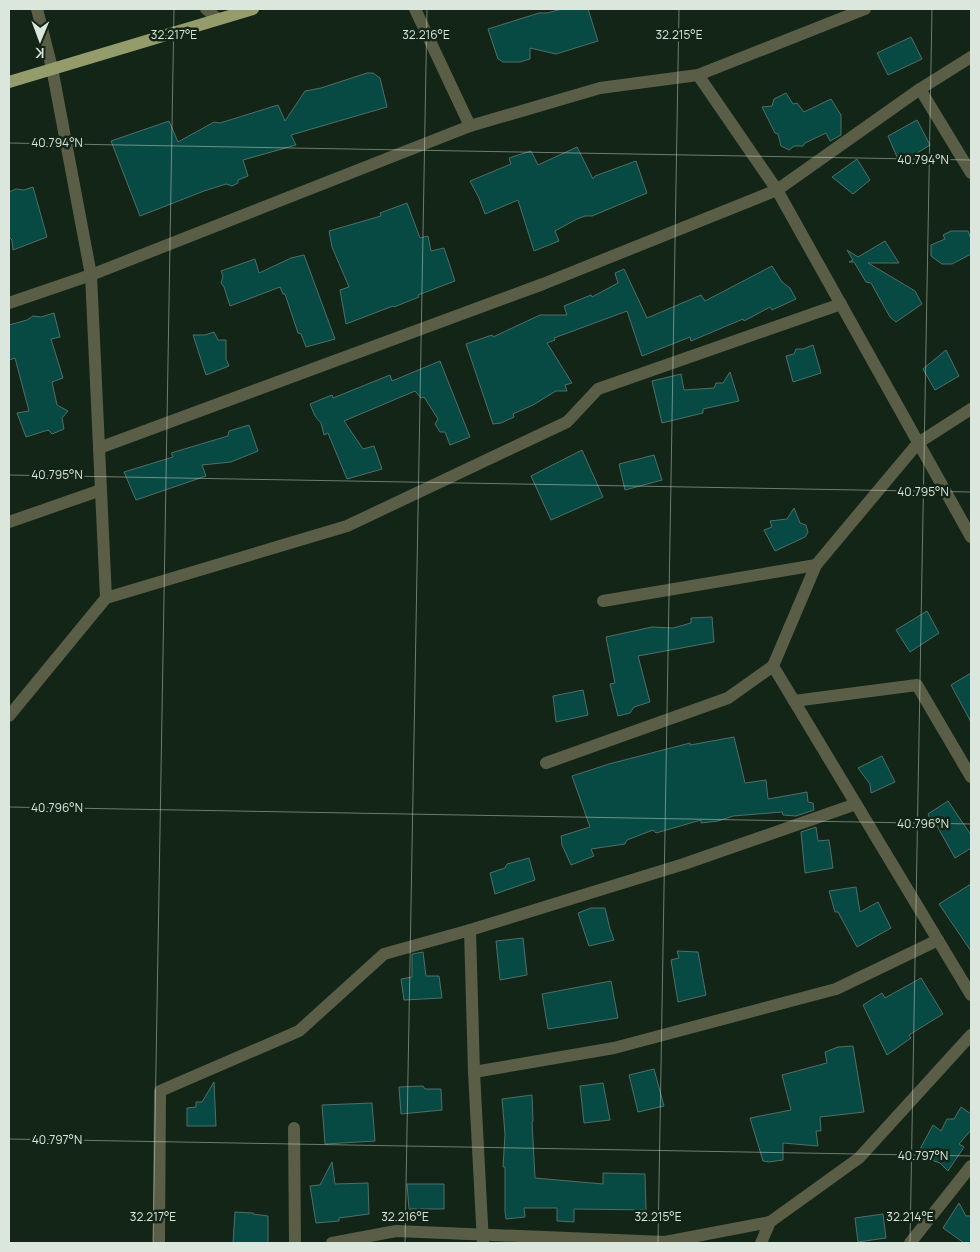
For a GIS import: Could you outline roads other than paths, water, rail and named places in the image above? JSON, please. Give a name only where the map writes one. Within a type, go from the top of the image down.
[{"type":"main road","points":[[9,82],[254,9]]},
{"type":"street","points":[[37,9],[52,68],[91,275],[106,598]]},
{"type":"street","points":[[206,9],[218,19]]},
{"type":"street","points":[[415,9],[470,126]]},
{"type":"street","points":[[9,303],[91,275],[470,126],[600,88],[698,75],[865,9]]},
{"type":"street","points":[[99,448],[543,284],[777,190],[920,89],[971,57]]},
{"type":"street","points":[[698,75],[777,190],[971,537]]},
{"type":"street","points":[[920,89],[971,173]]},
{"type":"street","points":[[9,716],[106,598],[347,526],[567,422],[598,389],[840,304]]},
{"type":"street","points":[[546,763],[728,698],[773,666],[816,565],[918,443],[971,409]]},
{"type":"street","points":[[9,522],[101,490]]},
{"type":"street","points":[[603,601],[816,565]]},
{"type":"street","points":[[773,666],[971,995]]},
{"type":"street","points":[[794,701],[917,685],[971,777]]},
{"type":"street","points":[[160,1243],[160,1091],[299,1030],[384,954],[470,930],[684,864],[856,804]]},
{"type":"street","points":[[470,930],[474,1072],[484,1240]]},
{"type":"street","points":[[474,1072],[614,1048],[836,989],[938,940]]},
{"type":"street","points":[[332,1243],[396,1231],[484,1240],[665,1242],[770,1222],[859,1158],[971,1035]]},
{"type":"street","points":[[294,1128],[295,1243]]},
{"type":"street","points":[[910,1243],[971,1166]]},
{"type":"street","points":[[761,1243],[770,1222]]}]
